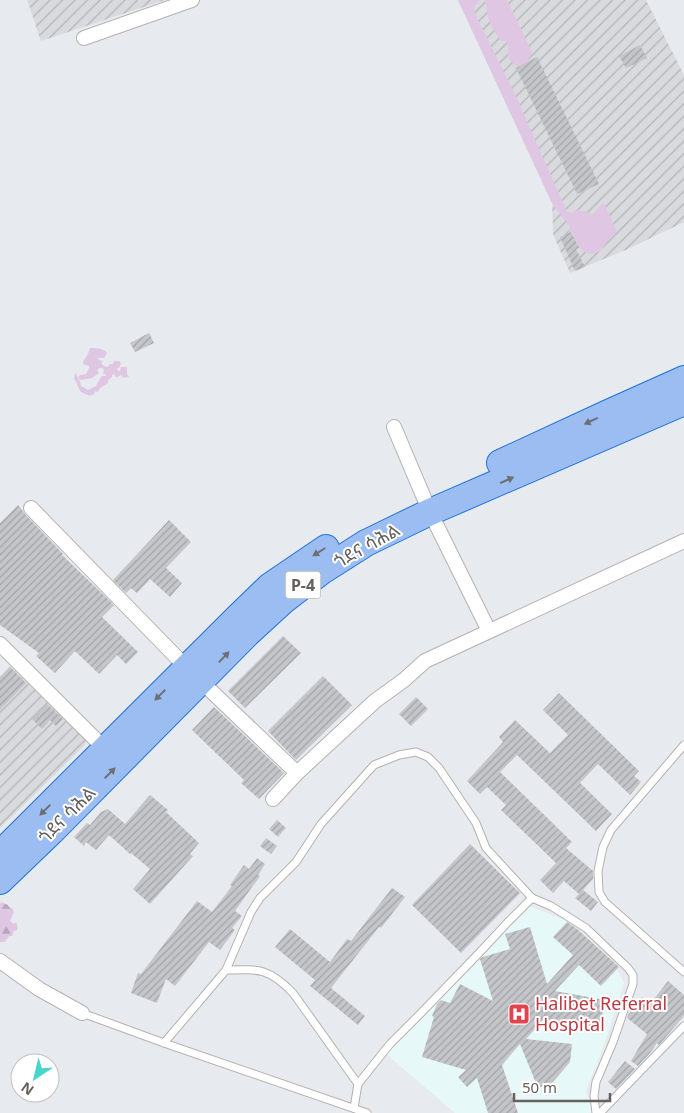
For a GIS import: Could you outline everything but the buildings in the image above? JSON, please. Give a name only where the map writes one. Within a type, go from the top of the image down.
[{"type":"highway","name":"ጎደና ሳሕል","points":[[0,881],[51,832],[194,674],[236,619],[264,592],[293,570],[352,532],[427,505],[632,413],[684,380]]},
{"type":"highway","name":"ጎደና ሳሕል","points":[[632,413],[684,402]]},
{"type":"highway","name":"ጎደና ሳሕል","points":[[0,854],[105,749],[194,674]]},
{"type":"street","points":[[84,38],[192,0]]},
{"type":"street","points":[[394,427],[427,505],[489,631]]},
{"type":"street","points":[[31,508],[194,674],[297,773]]},
{"type":"street","points":[[273,799],[297,773],[375,701],[404,680],[425,661],[684,541]]},
{"type":"street","points":[[3,652],[105,749]]},
{"type":"street","points":[[0,961],[39,989],[82,1013]]},
{"type":"lane","points":[[684,745],[611,830],[603,847],[598,871],[599,892],[606,902],[684,972]]},
{"type":"lane","points":[[164,1043],[226,970],[251,912],[260,898],[296,862],[321,824],[374,765],[399,755],[416,752],[428,757],[439,768],[476,823],[486,848],[532,898],[551,906],[586,928],[633,975],[633,984],[613,1042],[596,1082],[594,1096],[598,1113]]},
{"type":"lane","points":[[354,1108],[358,1084],[390,1044],[532,898]]},
{"type":"lane","points":[[226,970],[252,969],[267,973],[281,980],[294,993],[358,1084]]},
{"type":"lane","points":[[82,1013],[367,1113]]},
{"type":"lane","points":[[598,1113],[684,1026]]},
{"type":"shaded area","points":[[27,0],[165,0],[41,41]]},
{"type":"shaded area","points":[[458,0],[646,0],[684,75],[684,222],[628,249],[570,273],[553,234],[552,203]]},
{"type":"shaded area","points":[[10,666],[86,740],[85,745],[0,828],[0,677]]},
{"type":"shaded area","name":"Halibet Referral Hospital","points":[[529,906],[565,920],[617,969],[624,983],[604,1045],[586,1091],[594,1113],[455,1113],[385,1053]]},
{"type":"green space","points":[[458,0],[480,0],[474,7],[475,14],[514,92],[567,212],[574,212],[578,209],[592,215],[604,203],[617,232],[601,251],[590,254],[585,253],[579,247],[572,232],[568,234],[569,226],[552,203]]},
{"type":"green space","points":[[484,0],[507,0],[533,54],[528,58],[529,61],[518,67],[510,59],[506,41],[501,41],[491,26]]},
{"type":"green space","points":[[90,348],[101,349],[107,353],[104,358],[98,358],[103,361],[101,363],[104,366],[108,367],[114,361],[119,361],[122,365],[120,364],[117,370],[120,371],[121,367],[127,367],[129,377],[123,378],[122,375],[116,377],[114,374],[98,392],[95,391],[94,394],[89,396],[81,392],[74,379],[76,373],[81,386],[88,390],[96,386],[101,377],[106,374],[103,374],[104,370],[102,368],[99,368],[97,370],[99,373],[92,378],[81,380],[78,378],[80,375],[86,374],[89,368],[83,362]]},
{"type":"green space","points":[[1,902],[13,909],[14,912],[10,921],[14,924],[16,922],[18,928],[16,931],[14,930],[12,936],[9,936],[5,942],[0,942]]},
{"type":"place","name":"Halibet Referral Hospital","points":[[519,1014]]}]
